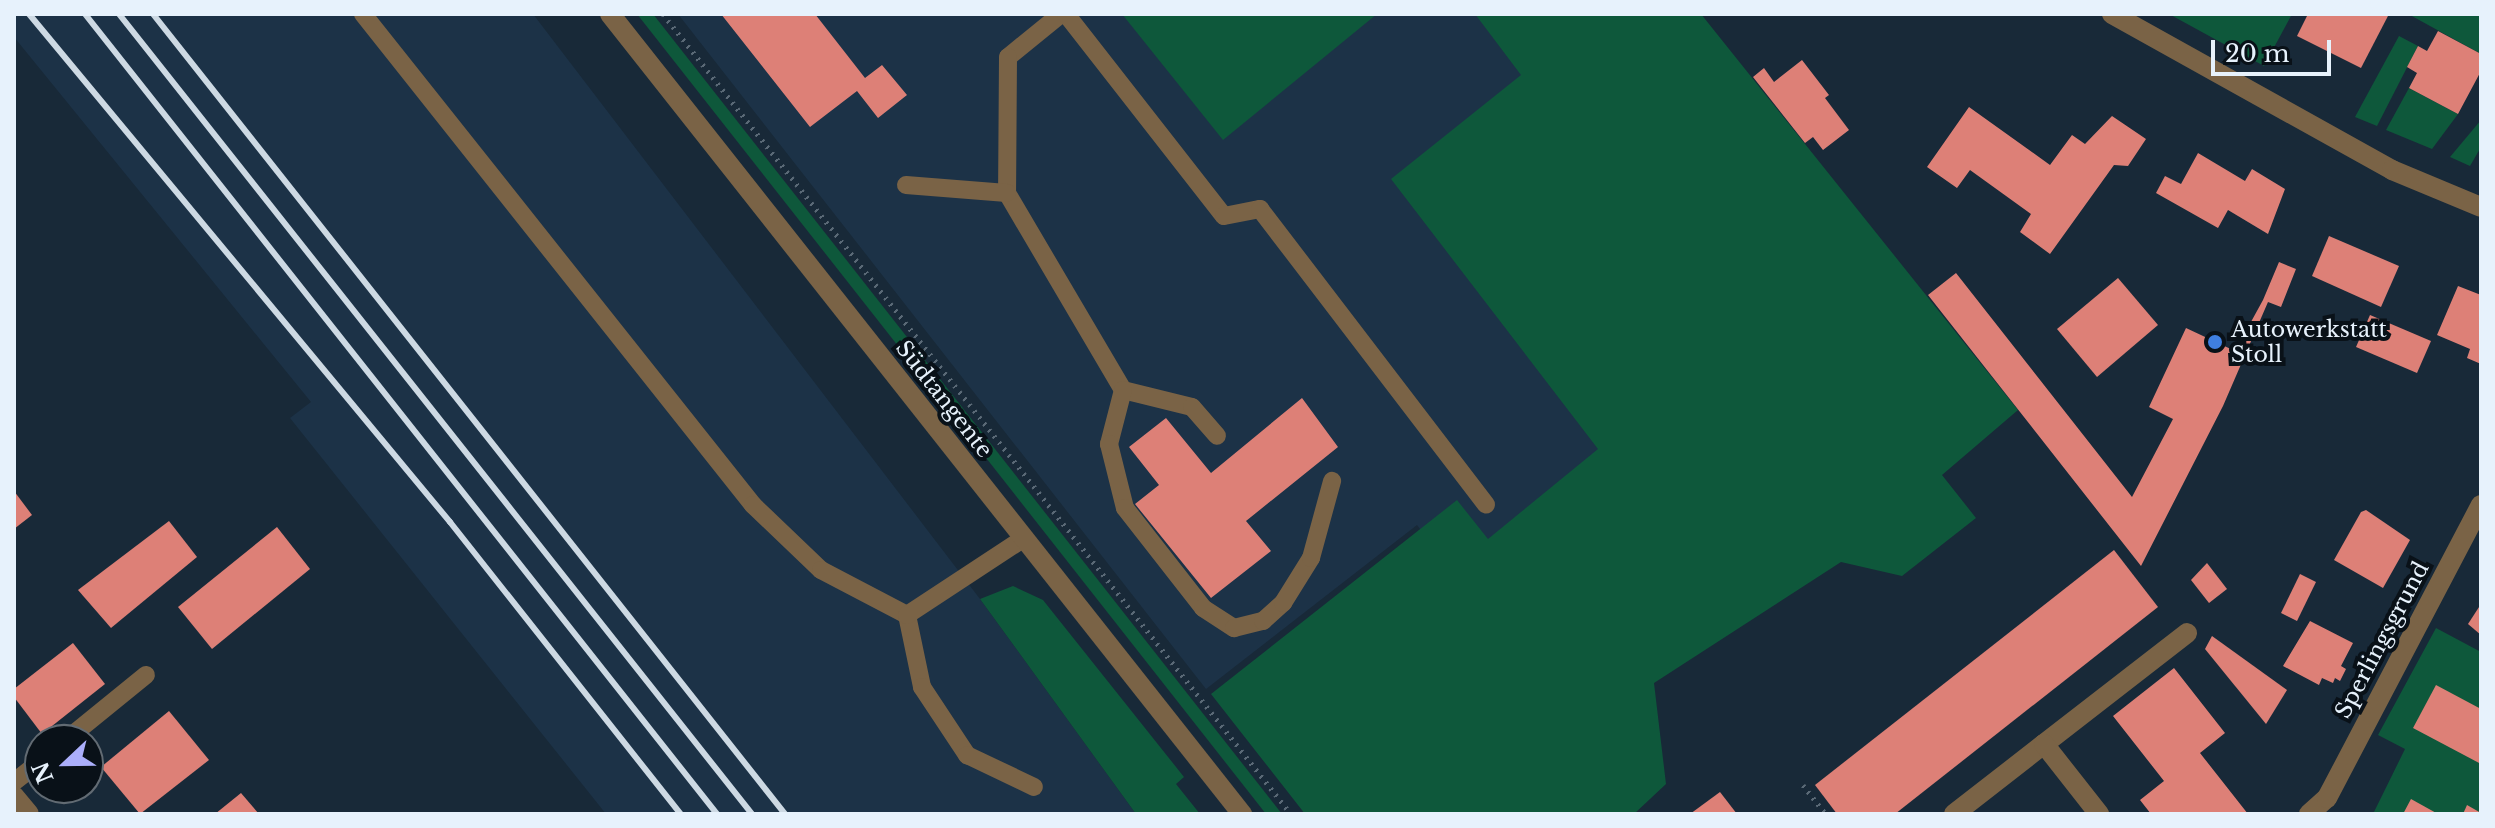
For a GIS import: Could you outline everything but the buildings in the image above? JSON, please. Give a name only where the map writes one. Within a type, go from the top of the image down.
[{"type":"street","name":"Südtangente","points":[[610,14],[1242,814]]},
{"type":"street","points":[[2112,14],[2392,170],[2481,207]]},
{"type":"street","name":"Sperlingsgrund","points":[[2309,814],[2327,798],[2481,505]]},
{"type":"street","points":[[1954,814],[2187,633]]},
{"type":"street","points":[[2044,744],[2099,814]]},
{"type":"street","points":[[14,796],[29,814]]},
{"type":"lane","points":[[363,14],[753,505],[821,570],[907,615]]},
{"type":"lane","points":[[1332,481],[1311,558],[1283,603],[1263,621],[1234,628],[1203,608],[1125,508],[1109,444],[1123,390],[1007,193],[1008,57],[1063,14],[1224,216],[1260,209],[1486,505]]},
{"type":"lane","points":[[906,185],[1007,193]]},
{"type":"lane","points":[[1123,390],[1192,407],[1217,436]]},
{"type":"lane","points":[[907,615],[1024,538]]},
{"type":"lane","points":[[907,615],[922,687],[967,755],[1034,787]]},
{"type":"lane","points":[[86,724],[146,675]]},
{"type":"path","points":[[663,14],[1291,814]]},
{"type":"path","points":[[1803,785],[1826,814]]},
{"type":"shaded area","points":[[14,14],[533,14],[980,599],[1136,814],[606,814],[290,418],[311,402],[14,37]]},
{"type":"shaded area","points":[[678,14],[1627,14],[1654,483],[1484,612],[1417,525],[1206,689]]},
{"type":"green space","points":[[637,14],[653,14],[1282,814],[1266,814]]},
{"type":"green space","points":[[1122,14],[1377,14],[1223,140]]},
{"type":"green space","points":[[1475,14],[1701,14],[2018,410],[1942,475],[1976,518],[1902,576],[1841,562],[1654,683],[1666,784],[1634,814],[1305,814],[1211,694],[1457,500],[1488,539],[1598,449],[1391,179],[1521,75]]},
{"type":"green space","points":[[2169,14],[2292,14],[2264,66]]},
{"type":"green space","points":[[2410,14],[2481,14],[2481,54],[2410,15]]},
{"type":"green space","points":[[2399,36],[2418,46],[2377,126],[2355,117]]},
{"type":"green space","points":[[2409,88],[2458,114],[2432,149],[2386,130]]},
{"type":"green space","points":[[2481,120],[2481,147],[2470,166],[2450,157]]},
{"type":"green space","points":[[1013,586],[1043,600],[1184,777],[1176,784],[1200,814],[1136,814],[980,599]]},
{"type":"green space","points":[[2436,628],[2481,652],[2481,814],[2373,814],[2405,749],[2378,735]]},
{"type":"railway","points":[[29,14],[450,522],[681,814]]},
{"type":"railway","points":[[85,14],[717,814]]},
{"type":"railway","points":[[119,14],[752,814]]},
{"type":"railway","points":[[153,14],[785,814]]},
{"type":"place","name":"Autowerkstatt Stoll","points":[[2215,342]]}]
